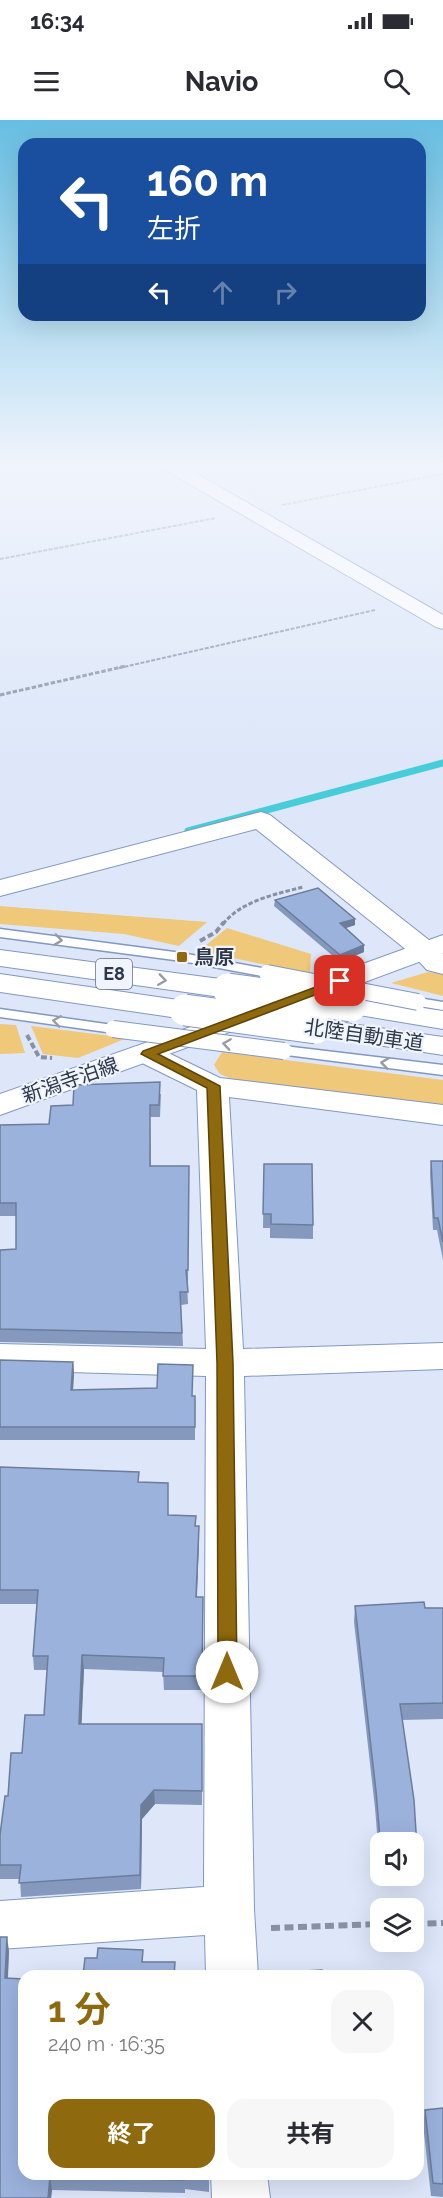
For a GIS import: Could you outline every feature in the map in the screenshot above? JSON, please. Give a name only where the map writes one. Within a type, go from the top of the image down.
[{"type":"main road","points":[[340,564],[443,623]]},
{"type":"main road","points":[[0,888],[261,820],[437,952]]},
{"type":"main road","name":"新潟寺泊線","points":[[0,1105],[437,952]]},
{"type":"main road","name":"北陸自動車道","points":[[0,958],[443,1020]]},
{"type":"main road","name":"北陸自動車道","points":[[0,983],[443,1046]]},
{"type":"main road","points":[[147,1054],[213,1086],[443,1115]]},
{"type":"main road","points":[[0,1924],[230,1941],[225,1363],[213,1086]]},
{"type":"main road","points":[[0,1357],[225,1363],[443,1356]]},
{"type":"main road","points":[[240,2180],[241,2198]]},
{"type":"lane","points":[[0,933],[182,957],[443,1006]]},
{"type":"lane","points":[[0,1013],[285,1052],[443,1070]]},
{"type":"path","points":[[0,696],[407,603]]},
{"type":"path","points":[[196,944],[216,932],[229,916],[265,897],[304,886]]},
{"type":"path","points":[[26,1035],[39,1057]]},
{"type":"path","points":[[424,1924],[443,1923]]},
{"type":"path","points":[[230,1941],[277,1926],[370,1924]]},
{"type":"shaded area","points":[[0,906],[207,922],[179,946],[124,934],[0,924]]},
{"type":"shaded area","points":[[227,928],[311,954],[310,974],[199,951]]},
{"type":"shaded area","points":[[428,972],[443,974],[443,996],[391,983]]},
{"type":"shaded area","points":[[0,1024],[16,1025],[25,1053],[0,1054]]},
{"type":"shaded area","points":[[31,1026],[127,1038],[78,1058],[43,1054]]},
{"type":"shaded area","points":[[222,1052],[443,1080],[443,1106],[234,1080],[220,1074],[214,1065]]},
{"type":"building","points":[[318,888],[355,919],[340,923],[364,945],[340,955],[275,900]]},
{"type":"building","points":[[160,1082],[159,1105],[150,1105],[150,1166],[189,1166],[188,1270],[186,1270],[188,1292],[180,1292],[182,1333],[0,1329],[0,1250],[16,1249],[16,1203],[0,1203],[0,1125],[49,1124],[51,1106],[73,1105],[74,1085]]},
{"type":"building","points":[[431,1161],[443,1161],[443,1242],[438,1218],[434,1218]]},
{"type":"building","points":[[264,1164],[312,1164],[313,1225],[271,1224],[271,1214],[263,1214]]},
{"type":"building","points":[[0,1360],[73,1362],[71,1390],[157,1388],[158,1364],[193,1365],[192,1396],[195,1396],[195,1427],[0,1427]]},
{"type":"building","points":[[0,1467],[139,1472],[138,1482],[168,1483],[168,1515],[196,1516],[195,1526],[199,1526],[196,1597],[203,1597],[202,1676],[163,1676],[164,1658],[82,1655],[79,1724],[202,1724],[202,1791],[154,1790],[141,1805],[140,1875],[19,1883],[21,1865],[0,1865],[0,1835],[5,1796],[8,1796],[11,1753],[22,1753],[25,1715],[44,1715],[48,1656],[33,1656],[38,1590],[0,1590]]},
{"type":"building","points":[[424,1602],[425,1608],[443,1608],[443,1703],[400,1704],[414,1800],[416,1832],[379,1832],[355,1606]]},
{"type":"building","points":[[0,1937],[7,1937],[5,1978],[18,1979],[18,2180],[50,2180],[48,2198],[0,2198]]},
{"type":"building","points":[[98,1948],[143,1950],[142,1962],[175,1962],[174,1970],[84,1970],[85,1958],[97,1958]]},
{"type":"building","points":[[443,2108],[443,2184],[433,2183],[425,2110]]},
{"type":"waterway","points":[[188,831],[443,763]]},
{"type":"place","name":"鳥原","points":[[182,957]]},
{"type":"route","points":[[227,1672],[225,1363],[213,1086],[147,1054],[340,981]]}]
